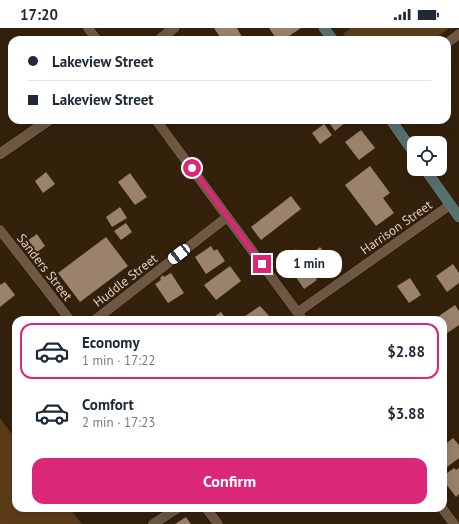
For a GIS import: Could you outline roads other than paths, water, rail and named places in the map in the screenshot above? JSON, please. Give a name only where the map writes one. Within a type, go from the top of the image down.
[{"type":"main road","points":[[394,124],[407,143]]},
{"type":"main road","points":[[430,176],[459,217]]},
{"type":"street","points":[[164,36],[174,28]]},
{"type":"street","points":[[0,154],[43,124]]},
{"type":"street","points":[[159,124],[300,316]]},
{"type":"street","name":"Harrison Street","points":[[300,316],[450,205]]},
{"type":"street","name":"Huddle Street","points":[[101,316],[227,217]]},
{"type":"street","name":"Sanders Street","points":[[0,230],[67,316]]},
{"type":"street","points":[[153,524],[172,512]]},
{"type":"street","points":[[209,512],[218,524]]},
{"type":"street","points":[[445,512],[454,524]]}]
